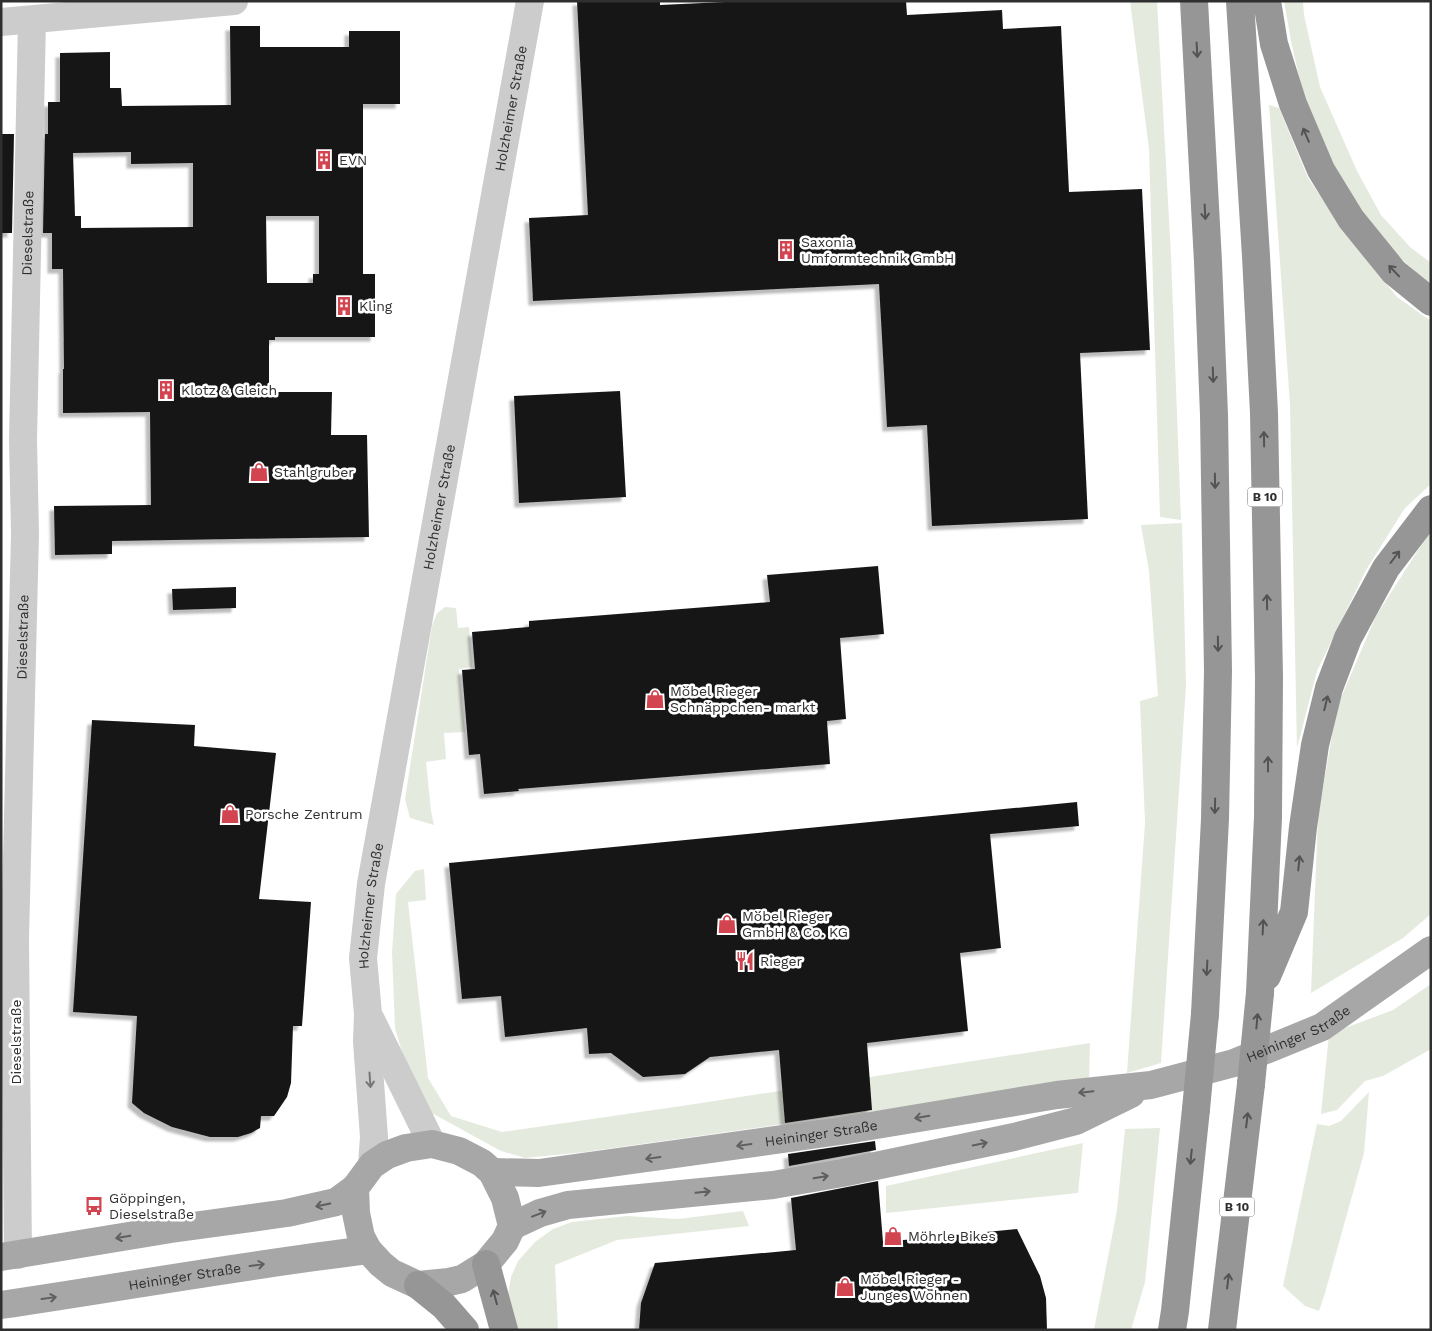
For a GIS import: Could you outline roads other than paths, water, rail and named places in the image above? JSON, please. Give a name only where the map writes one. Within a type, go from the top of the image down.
[{"type":"highway","points":[[1170,1324],[1196,1108],[1205,1014],[1214,829],[1218,671],[1214,415],[1194,1]]},
{"type":"highway","name":"B 10","points":[[1222,1330],[1260,993],[1268,818],[1269,657],[1264,413],[1240,1]]},
{"type":"highway","points":[[1267,1],[1274,44],[1293,104],[1321,170],[1351,220],[1394,272],[1431,302]]},
{"type":"highway","points":[[1260,993],[1294,912],[1303,827],[1316,745],[1330,688],[1348,638],[1386,568],[1431,509]]},
{"type":"highway","points":[[486,1264],[504,1330]]},
{"type":"highway","points":[[418,1285],[444,1306],[465,1330]]},
{"type":"main road","name":"Heininger Straße","points":[[492,1172],[549,1172],[840,1131],[1057,1095],[1151,1085],[1234,1063],[1322,1027],[1431,950]]},
{"type":"main road","name":"Heininger Straße","points":[[512,1226],[540,1213],[568,1205],[786,1183],[1014,1137],[1076,1120],[1151,1085]]},
{"type":"main road","points":[[10,1256],[171,1229],[287,1213],[336,1202],[355,1188],[372,1165],[387,1155],[406,1148],[432,1144],[459,1151],[482,1163],[492,1172],[505,1198],[512,1226],[505,1241],[486,1264],[462,1279],[418,1285],[392,1273],[368,1250],[361,1237],[356,1213],[355,1188]]},
{"type":"main road","name":"Heininger Straße","points":[[1,1305],[174,1277],[368,1250]]},
{"type":"street","points":[[1,22],[234,1]]},
{"type":"street","name":"Holzheimer Straße","points":[[372,1165],[374,1137],[368,1014],[363,958],[371,884],[530,1]]},
{"type":"street","name":"Dieselstraße","points":[[10,1256],[8,940],[25,534],[24,440],[32,20]]},
{"type":"street","name":"Holzheimer Straße","points":[[368,1014],[432,1144]]},
{"type":"place","name":"EVN","points":[[324,160]]},
{"type":"place","name":"Saxonia Umformtechnik GmbH","points":[[786,250]]},
{"type":"place","name":"Kling","points":[[344,306]]},
{"type":"place","name":"Klotz & Gleich","points":[[166,390]]},
{"type":"place","name":"Stahlgruber","points":[[259,472]]},
{"type":"place","name":"Möbel Rieger Schnäppchen- markt","points":[[655,699]]},
{"type":"place","name":"Porsche Zentrum","points":[[230,814]]},
{"type":"place","name":"Möbel Rieger GmbH & Co. KG","points":[[727,924]]},
{"type":"place","name":"Rieger","points":[[745,961]]},
{"type":"place","name":"Göppingen, Dieselstraße","points":[[94,1206]]},
{"type":"place","name":"Möhrle Bikes","points":[[893,1236]]},
{"type":"place","name":"Möbel Rieger - Junges Wohnen","points":[[845,1287]]}]
